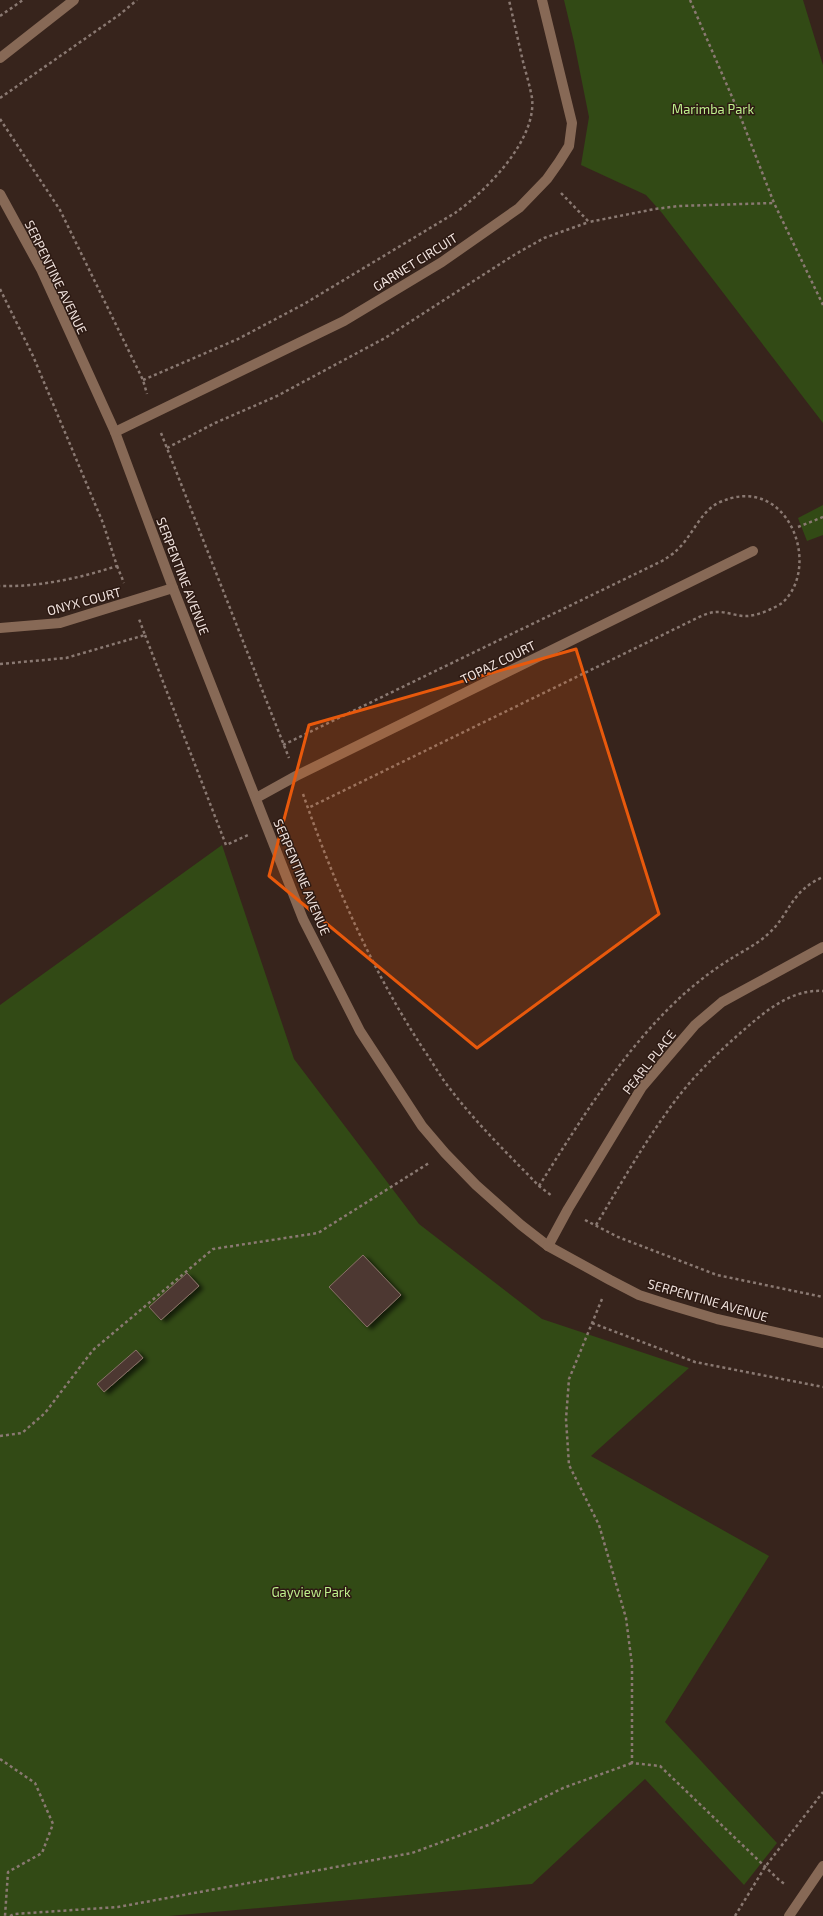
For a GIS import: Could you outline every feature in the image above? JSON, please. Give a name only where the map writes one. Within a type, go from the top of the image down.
[{"type":"street","points":[[0,58],[74,0]]},
{"type":"street","name":"GARNET CIRCUIT","points":[[115,432],[344,321],[442,262],[519,208],[546,179],[569,146],[572,123],[542,0]]},
{"type":"street","name":"SERPENTINE AVENUE","points":[[0,194],[41,269],[115,432],[173,588],[303,919],[360,1031],[422,1126],[476,1186],[520,1225],[548,1246],[610,1280],[639,1295],[717,1319],[823,1343]]},
{"type":"street","name":"TOPAZ COURT","points":[[256,798],[296,776],[753,551]]},
{"type":"street","name":"ONYX COURT","points":[[0,628],[60,623],[173,588]]},
{"type":"street","name":"PEARL PLACE","points":[[548,1246],[568,1208],[642,1087],[695,1025],[722,1002],[823,947]]},
{"type":"street","points":[[789,1916],[823,1866]]},
{"type":"path","points":[[0,16],[23,0]]},
{"type":"path","points":[[0,98],[113,19],[137,0]]},
{"type":"path","points":[[143,380],[238,338],[304,304],[470,203],[499,174],[517,148],[524,134],[528,125],[532,100],[509,0]]},
{"type":"path","points":[[690,0],[739,113],[774,203],[823,305]]},
{"type":"path","points":[[0,118],[60,210],[143,380],[153,413],[351,915],[374,966],[404,1019],[450,1089],[467,1110],[539,1186],[568,1208],[596,1225],[618,1237],[717,1275],[823,1297]]},
{"type":"path","points":[[546,179],[589,222]]},
{"type":"path","points":[[167,448],[215,423],[277,396],[385,338],[514,255],[544,238],[589,222],[655,209],[679,206],[774,203]]},
{"type":"path","points":[[0,289],[33,356],[103,523],[117,566],[84,576],[21,586],[0,586]]},
{"type":"path","points":[[798,527],[823,517]]},
{"type":"path","points":[[145,635],[226,845],[266,826]]},
{"type":"path","points":[[596,1225],[635,1160],[667,1111],[689,1084],[722,1050],[758,1018],[791,996],[807,991],[823,991]]},
{"type":"path","points":[[0,1436],[22,1433],[45,1413],[93,1350],[213,1249],[318,1233],[445,1153]]},
{"type":"path","points":[[610,1280],[569,1379],[566,1419],[569,1465],[599,1525],[626,1618],[632,1665],[632,1763]]},
{"type":"path","points":[[592,1323],[695,1362],[823,1387]]},
{"type":"path","points":[[0,1760],[34,1783],[53,1824],[42,1853],[8,1872],[5,1916]]},
{"type":"path","points":[[10,1916],[14,1914],[118,1906],[412,1853],[491,1824],[563,1788],[632,1763],[660,1766],[779,1880],[802,1895]]},
{"type":"path","points":[[735,1916],[765,1867],[823,1792]]},
{"type":"highlighted area","points":[[576,649],[659,914],[477,1048],[269,876],[309,725]]},
{"type":"green space","name":"Marimba Park","points":[[564,0],[803,0],[823,65],[823,423],[662,213],[646,195],[581,165],[589,117]]},
{"type":"green space","points":[[823,505],[823,535],[807,541],[798,518]]},
{"type":"green space","name":"Gayview Park","points":[[222,845],[294,1059],[419,1224],[542,1319],[689,1368],[591,1456],[769,1556],[665,1722],[777,1843],[744,1885],[645,1779],[532,1884],[169,1916],[0,1916],[0,1005]]},
{"type":"building","points":[[363,1255],[401,1295],[367,1327],[329,1287]]},
{"type":"building","points":[[187,1273],[199,1286],[161,1320],[149,1307]]},
{"type":"building","points":[[136,1350],[143,1358],[104,1392],[97,1384]]}]
